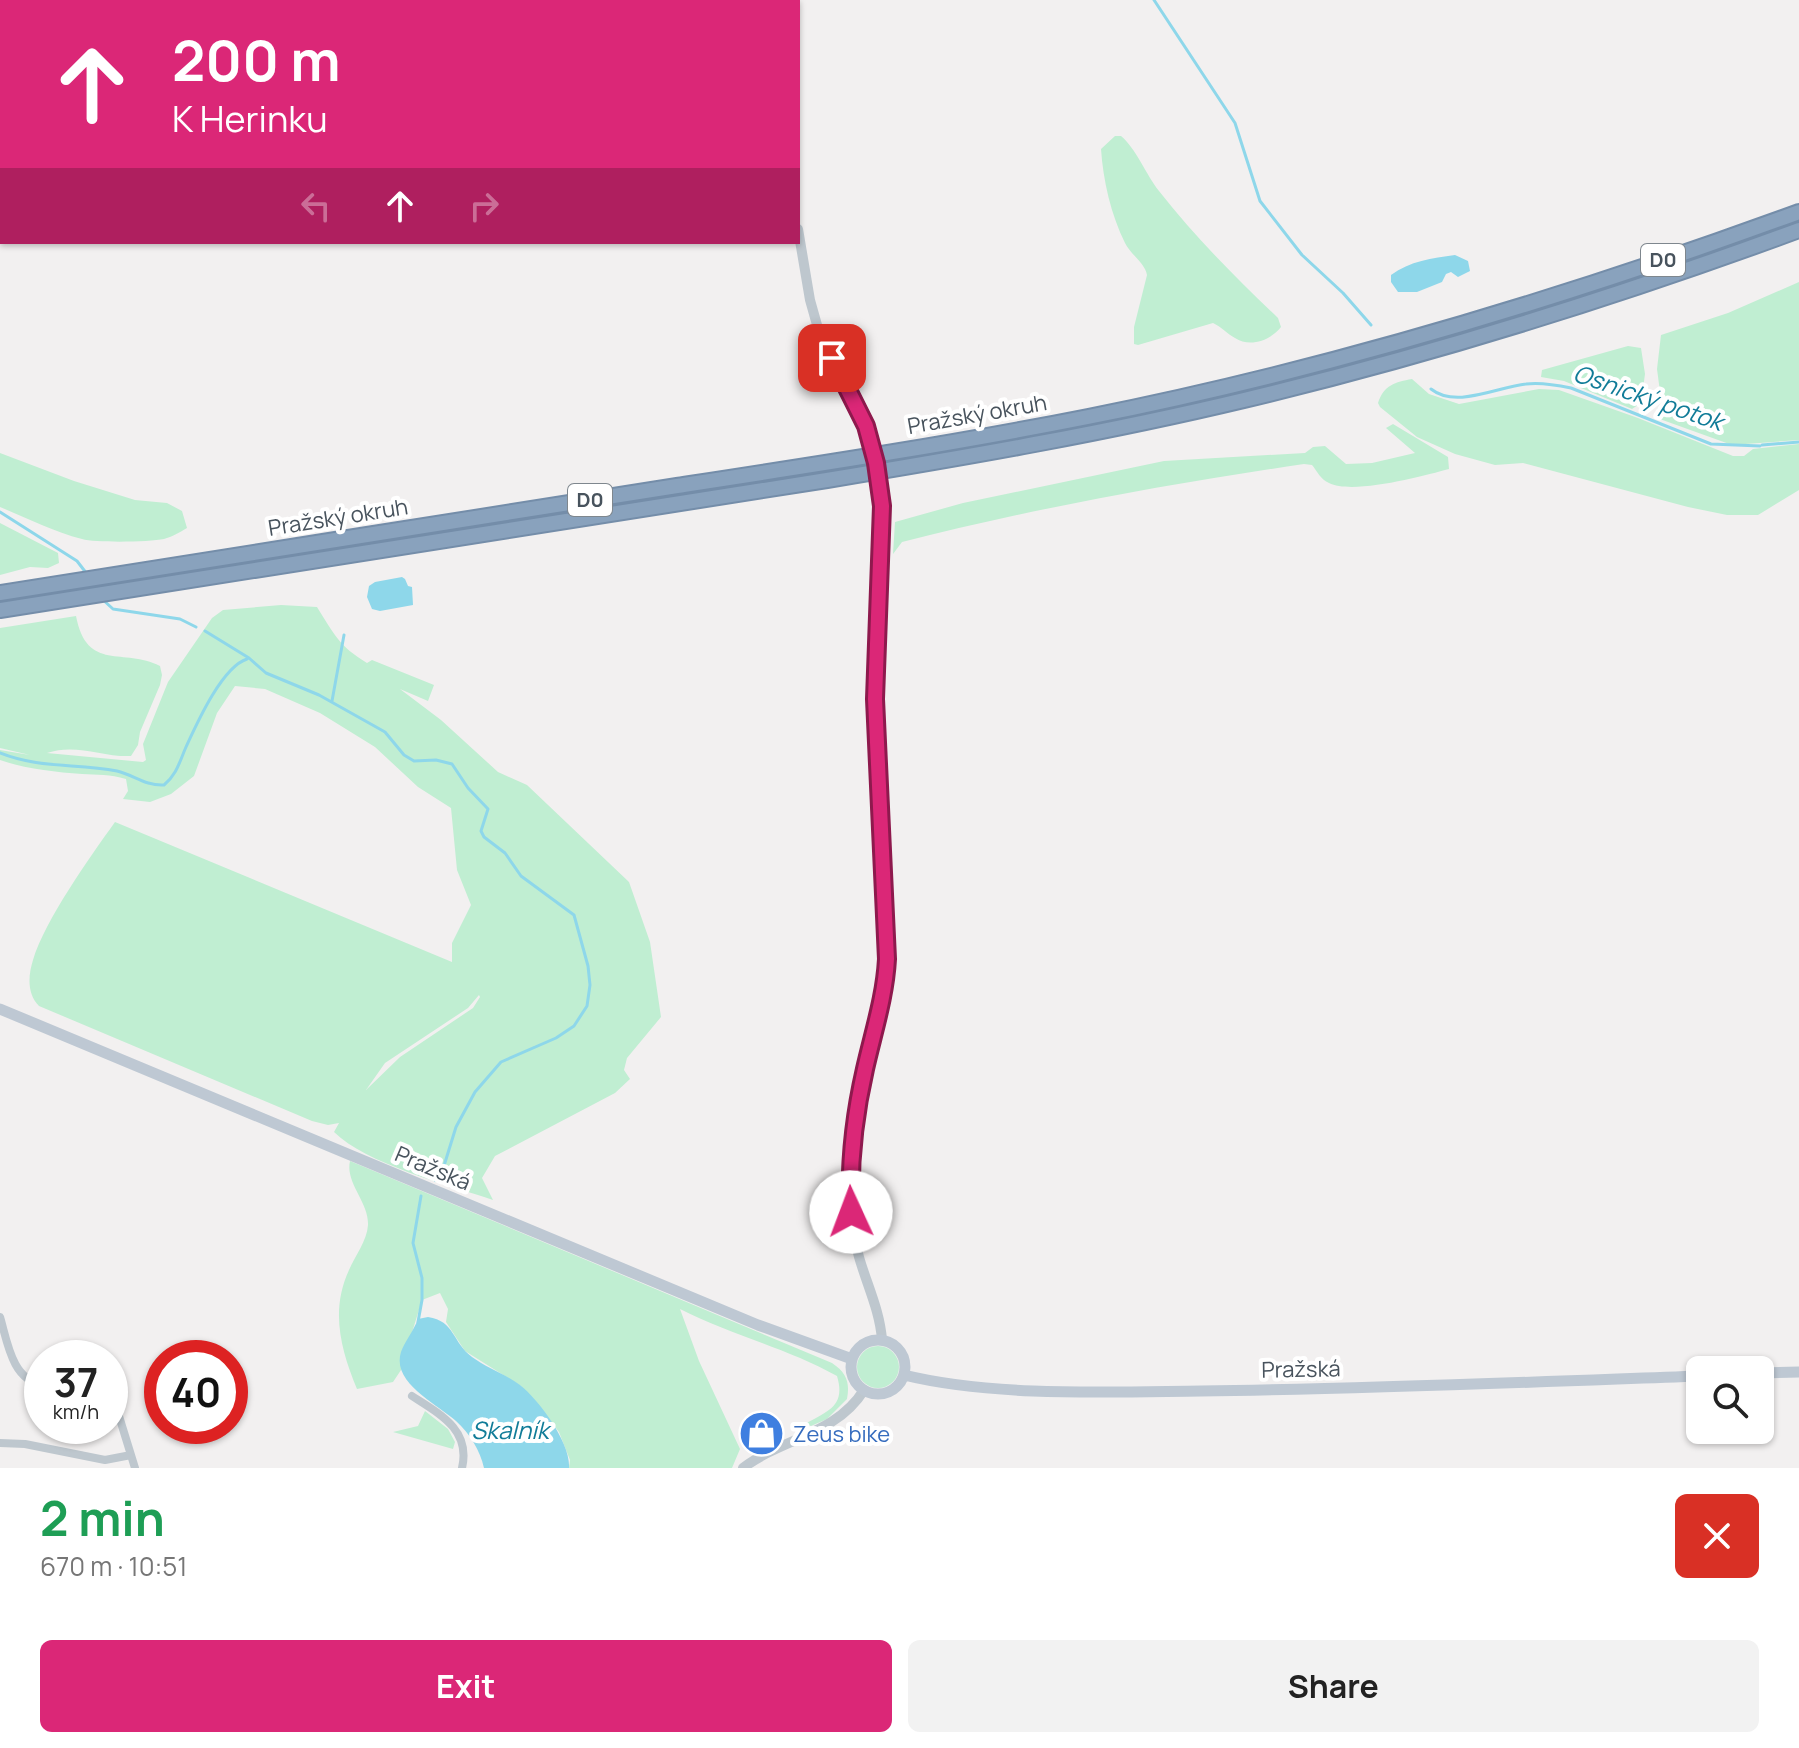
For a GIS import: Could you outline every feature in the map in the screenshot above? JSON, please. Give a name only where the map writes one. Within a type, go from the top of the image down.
[{"type":"highway","name":"Pražský okruh","points":[[0,593],[1090,417],[1307,367],[1525,306],[1799,212]]},
{"type":"highway","name":"Pražský okruh","points":[[0,610],[956,458],[1169,417],[1427,352],[1690,270],[1799,230]]},
{"type":"main road","name":"Pražská","points":[[0,1009],[758,1325],[852,1359]]},
{"type":"main road","points":[[882,1340],[892,1343],[901,1353],[904,1375],[897,1387],[876,1394],[864,1390],[852,1375],[852,1359],[863,1344],[882,1340]]},
{"type":"main road","points":[[1774,1373],[1799,1372]]},
{"type":"main road","name":"Pražská","points":[[904,1375],[985,1387],[1106,1392],[1332,1389],[1686,1376]]},
{"type":"street","points":[[800,241],[819,332],[866,426],[876,463],[882,506],[875,699],[887,956],[885,986],[864,1070],[850,1158],[852,1224],[882,1340]]},
{"type":"street","points":[[0,1317],[3,1338],[24,1376]]},
{"type":"street","points":[[743,1468],[772,1449],[832,1424],[864,1390]]},
{"type":"street","points":[[412,1396],[451,1423],[464,1445],[462,1468]]},
{"type":"street","points":[[0,1443],[25,1444],[105,1460],[131,1455]]},
{"type":"street","points":[[128,1444],[135,1468]]},
{"type":"green space","points":[[1115,136],[1121,136],[1126,141],[1159,191],[1201,241],[1278,318],[1281,327],[1277,332],[1260,341],[1247,342],[1213,323],[1134,344],[1134,327],[1147,275],[1125,243],[1108,197],[1101,149]]},
{"type":"green space","points":[[1799,282],[1799,440],[1732,445],[1657,418],[1657,408],[1662,407],[1657,369],[1661,335],[1728,313]]},
{"type":"green space","points":[[1628,346],[1641,348],[1645,374],[1641,403],[1632,409],[1564,381],[1541,377],[1542,370]]},
{"type":"green space","points":[[1412,379],[1429,394],[1459,404],[1539,389],[1559,390],[1733,456],[1744,456],[1753,449],[1799,444],[1799,490],[1758,515],[1727,515],[1523,463],[1495,465],[1455,454],[1417,437],[1380,407],[1380,397],[1387,388]]},
{"type":"green space","points":[[1393,424],[1448,457],[1449,469],[1354,487],[1326,482],[1312,465],[1304,464],[1002,518],[902,542],[893,554],[895,522],[963,503],[1164,461],[1305,453],[1313,447],[1325,446],[1346,464],[1372,463],[1415,453],[1386,428]]},
{"type":"green space","points":[[0,453],[135,500],[167,503],[182,511],[187,528],[164,539],[123,542],[89,540],[51,529],[0,507]]},
{"type":"green space","points":[[0,523],[58,553],[59,563],[48,568],[30,567],[0,575]]},
{"type":"green space","points":[[281,605],[317,607],[338,639],[367,663],[372,660],[434,685],[428,701],[400,689],[441,720],[498,772],[527,785],[629,882],[650,942],[661,1017],[627,1058],[624,1070],[630,1079],[615,1093],[495,1156],[482,1178],[493,1200],[387,1164],[334,1132],[339,1123],[328,1125],[312,1121],[39,1006],[32,996],[30,972],[47,926],[115,822],[452,962],[452,943],[471,905],[457,870],[451,808],[418,787],[375,747],[320,713],[265,689],[235,686],[217,713],[194,776],[171,794],[150,802],[123,799],[128,791],[126,779],[40,770],[0,760],[0,750],[30,755],[0,748],[0,628],[76,616],[81,634],[98,652],[160,666],[160,685],[131,756],[68,749],[47,753],[143,762],[146,760],[143,744],[168,682],[212,618],[223,610]],"holes":[[[480,997],[473,1008],[400,1057],[366,1090],[385,1063]]]},
{"type":"green space","points":[[350,1161],[832,1363],[846,1379],[847,1399],[827,1419],[811,1426],[805,1424],[828,1411],[837,1401],[837,1376],[799,1357],[680,1309],[699,1361],[740,1449],[732,1468],[569,1468],[570,1460],[559,1432],[521,1386],[465,1351],[446,1322],[448,1309],[440,1293],[422,1300],[410,1339],[402,1350],[403,1367],[393,1382],[357,1389],[342,1345],[340,1300],[343,1285],[368,1225],[365,1208],[351,1177]]},
{"type":"green space","points":[[878,1346],[893,1352],[899,1367],[893,1382],[878,1388],[863,1382],[857,1367],[863,1352]]},
{"type":"green space","points":[[425,1411],[448,1429],[455,1442],[453,1449],[393,1432],[418,1426]]},
{"type":"water","points":[[1455,255],[1468,261],[1470,271],[1458,277],[1451,272],[1442,282],[1417,292],[1398,292],[1391,282],[1391,275],[1406,266]]},
{"type":"water","points":[[402,577],[412,587],[413,605],[380,611],[372,609],[367,597],[369,586]]},
{"type":"water","name":"Skalník","points":[[428,1317],[449,1327],[472,1357],[528,1392],[559,1435],[569,1468],[484,1468],[466,1431],[418,1392],[403,1374],[400,1363],[402,1348],[418,1319]]},
{"type":"waterway","name":"Osnický potok","points":[[1154,0],[1235,123],[1260,201],[1302,255],[1343,293],[1371,325]]},
{"type":"waterway","name":"Osnický potok","points":[[1431,389],[1441,395],[1464,397],[1526,384],[1560,386],[1711,444],[1760,446]]},
{"type":"waterway","name":"Osnický potok","points":[[1762,445],[1799,442]]},
{"type":"waterway","points":[[0,512],[77,561],[87,574]]},
{"type":"waterway","points":[[101,598],[113,609],[180,619],[196,627]]},
{"type":"waterway","points":[[205,631],[249,658],[266,673],[319,695],[385,732],[404,755],[414,761],[436,760],[452,764],[468,788],[488,809],[481,831],[484,837],[505,853],[521,876],[574,915],[588,966],[590,985],[587,1006],[574,1026],[556,1038],[501,1062],[475,1092],[456,1127],[443,1169],[435,1180]]},
{"type":"waterway","points":[[332,701],[344,635]]},
{"type":"waterway","points":[[0,753],[44,764],[117,771],[151,784],[164,785],[175,772],[211,697],[228,673],[247,659]]},
{"type":"waterway","points":[[418,1322],[422,1278],[413,1243],[421,1196]]},
{"type":"place","name":"Zeus bike","points":[[762,1434]]},
{"type":"route","points":[[832,358],[866,426],[876,463],[882,506],[875,699],[887,959],[885,986],[864,1070],[851,1144],[851,1212]]}]
